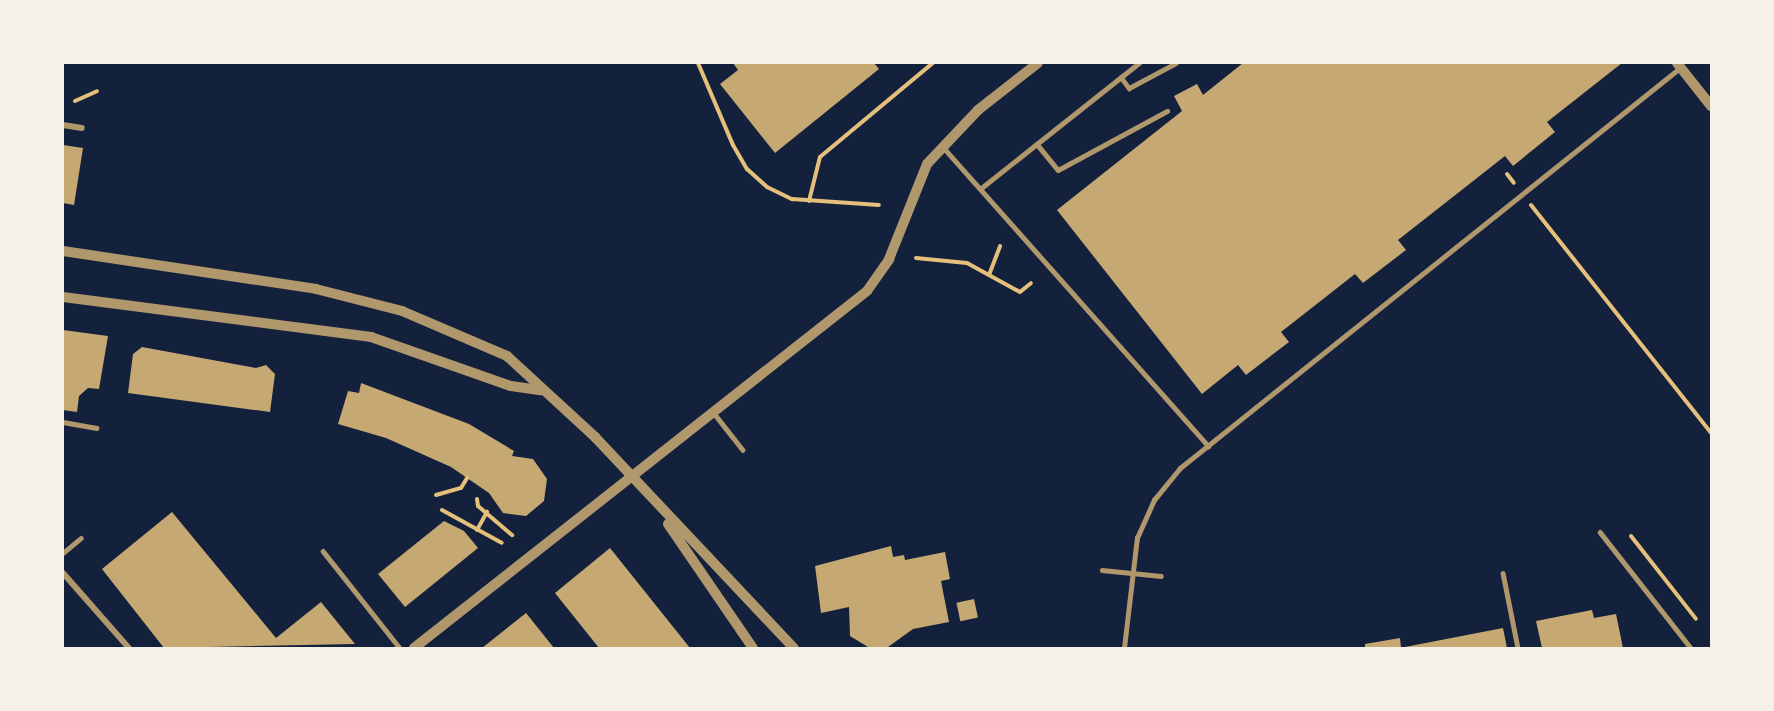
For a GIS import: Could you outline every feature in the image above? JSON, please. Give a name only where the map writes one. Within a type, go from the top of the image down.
[{"type":"street","points":[[414,648],[880,277],[913,187],[942,145],[1038,63]]},
{"type":"street","points":[[1679,65],[1711,106]]},
{"type":"street","points":[[63,124],[82,128]]},
{"type":"street","points":[[63,251],[316,289],[402,310],[507,356],[525,367],[541,390],[595,437],[656,506],[794,648]]},
{"type":"street","points":[[63,297],[372,337],[511,386],[541,390]]},
{"type":"street","points":[[656,506],[753,648]]},
{"type":"street","points":[[63,573],[129,648]]},
{"type":"lane","points":[[980,189],[1139,63]]},
{"type":"lane","points":[[1121,77],[1130,88],[1176,63]]},
{"type":"lane","points":[[1124,648],[1131,571],[1154,500],[1208,446],[1525,197],[1679,65]]},
{"type":"lane","points":[[1037,144],[1058,170],[1167,111]]},
{"type":"lane","points":[[942,145],[1208,446]]},
{"type":"lane","points":[[713,412],[743,450]]},
{"type":"lane","points":[[63,422],[96,428]]},
{"type":"lane","points":[[1600,532],[1690,648]]},
{"type":"lane","points":[[63,553],[81,538]]},
{"type":"lane","points":[[323,551],[400,648]]},
{"type":"lane","points":[[1102,570],[1131,571],[1161,576]]},
{"type":"lane","points":[[1503,573],[1518,648]]},
{"type":"path","points":[[698,63],[747,169],[767,187],[808,201],[879,205]]},
{"type":"path","points":[[808,201],[820,157],[933,63]]},
{"type":"path","points":[[75,101],[97,91]]},
{"type":"path","points":[[1507,174],[1711,433]]},
{"type":"path","points":[[989,275],[1000,246]]},
{"type":"path","points":[[916,258],[967,263],[1020,292],[1031,283]]},
{"type":"path","points":[[436,495],[461,488],[467,478]]},
{"type":"path","points":[[477,499],[487,512],[512,535]]},
{"type":"path","points":[[442,510],[502,543]]},
{"type":"path","points":[[477,530],[487,512]]},
{"type":"path","points":[[1631,536],[1696,619]]},
{"type":"building","points":[[733,63],[874,63],[879,69],[775,153],[720,84],[738,70]]},
{"type":"building","points":[[1243,63],[1622,63],[1547,122],[1555,132],[1513,166],[1505,156],[1398,240],[1406,250],[1363,283],[1355,274],[1281,332],[1289,342],[1246,375],[1238,365],[1202,394],[1057,210],[1182,111],[1174,96],[1197,84],[1203,95]]},
{"type":"building","points":[[63,145],[83,148],[74,205],[63,203]]},
{"type":"building","points":[[63,330],[108,336],[99,389],[88,388],[79,396],[77,412],[63,410]]},
{"type":"building","points":[[142,347],[256,368],[266,365],[275,374],[270,412],[128,393],[133,354]]},
{"type":"building","points":[[361,383],[469,424],[514,451],[512,456],[533,459],[547,479],[544,501],[526,516],[503,513],[489,493],[451,467],[386,438],[338,424],[348,391],[359,393]]},
{"type":"building","points":[[172,512],[276,638],[321,602],[355,644],[164,648],[102,569]]},
{"type":"building","points":[[444,521],[464,531],[478,548],[405,607],[378,574]]},
{"type":"building","points":[[891,546],[893,557],[904,555],[905,560],[945,552],[950,579],[941,581],[949,622],[913,629],[888,647],[868,647],[850,636],[849,607],[821,613],[815,566]]},
{"type":"building","points":[[610,548],[690,648],[599,648],[555,593]]},
{"type":"building","points":[[974,599],[978,618],[960,621],[956,603]]},
{"type":"building","points":[[1592,610],[1594,618],[1616,614],[1623,648],[1542,648],[1536,621]]},
{"type":"building","points":[[526,613],[554,648],[482,648]]},
{"type":"building","points":[[1503,628],[1507,648],[1405,648],[1405,647]]},
{"type":"building","points":[[1400,638],[1401,648],[1365,648],[1365,644]]}]
